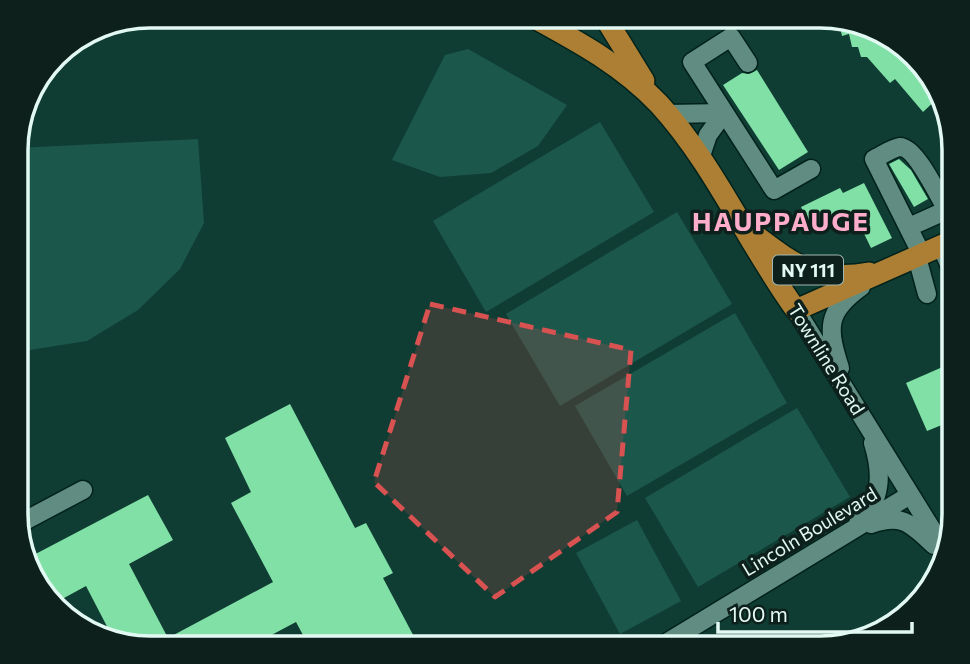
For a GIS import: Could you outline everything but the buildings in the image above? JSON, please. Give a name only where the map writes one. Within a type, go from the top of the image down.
[{"type":"main road","name":"NY 111","points":[[553,28],[602,55]]},
{"type":"main road","points":[[602,55],[606,28]]},
{"type":"main road","name":"Townline Road","points":[[611,28],[796,310]]},
{"type":"main road","name":"Townline Road","points":[[602,55],[662,108]]},
{"type":"main road","name":"NY 111","points":[[739,223],[787,261],[803,269],[841,274],[890,269]]},
{"type":"main road","name":"NY 111","points":[[796,310],[933,250]]},
{"type":"street","points":[[748,63],[731,37],[692,62],[774,190],[811,169]]},
{"type":"street","points":[[662,108],[724,113]]},
{"type":"street","points":[[699,159],[708,135],[724,113]]},
{"type":"street","points":[[927,294],[933,250],[909,227],[874,159],[898,147],[907,149],[915,156],[942,204]]},
{"type":"street","points":[[909,227],[942,220]]},
{"type":"street","points":[[846,387],[831,331],[832,316],[844,299],[890,269]]},
{"type":"street","name":"Townline Road","points":[[796,310],[846,387],[939,542]]},
{"type":"street","points":[[845,535],[863,518],[878,492],[879,468],[869,426]]},
{"type":"street","points":[[28,519],[83,491]]},
{"type":"street","name":"Lincoln Boulevard","points":[[678,636],[910,495]]},
{"type":"street","points":[[845,535],[884,519],[901,519],[913,525],[938,546]]},
{"type":"highlighted area","points":[[430,304],[631,350],[617,512],[495,597],[374,482]]},
{"type":"green space","points":[[468,49],[567,105],[538,146],[491,173],[440,177],[392,160],[445,55]]},
{"type":"green space","points":[[600,122],[654,212],[486,312],[433,221]]},
{"type":"green space","points":[[198,139],[204,223],[180,269],[138,310],[87,341],[28,350],[28,150],[28,147]]},
{"type":"green space","points":[[677,212],[732,304],[560,406],[506,314]]},
{"type":"green space","points":[[735,313],[787,403],[627,496],[575,406]]},
{"type":"green space","points":[[797,408],[850,497],[698,587],[645,498]]},
{"type":"green space","points":[[637,520],[681,601],[620,634],[576,553]]},
{"type":"district","name":"HAUPPAUGE","points":[[781,220]]}]
